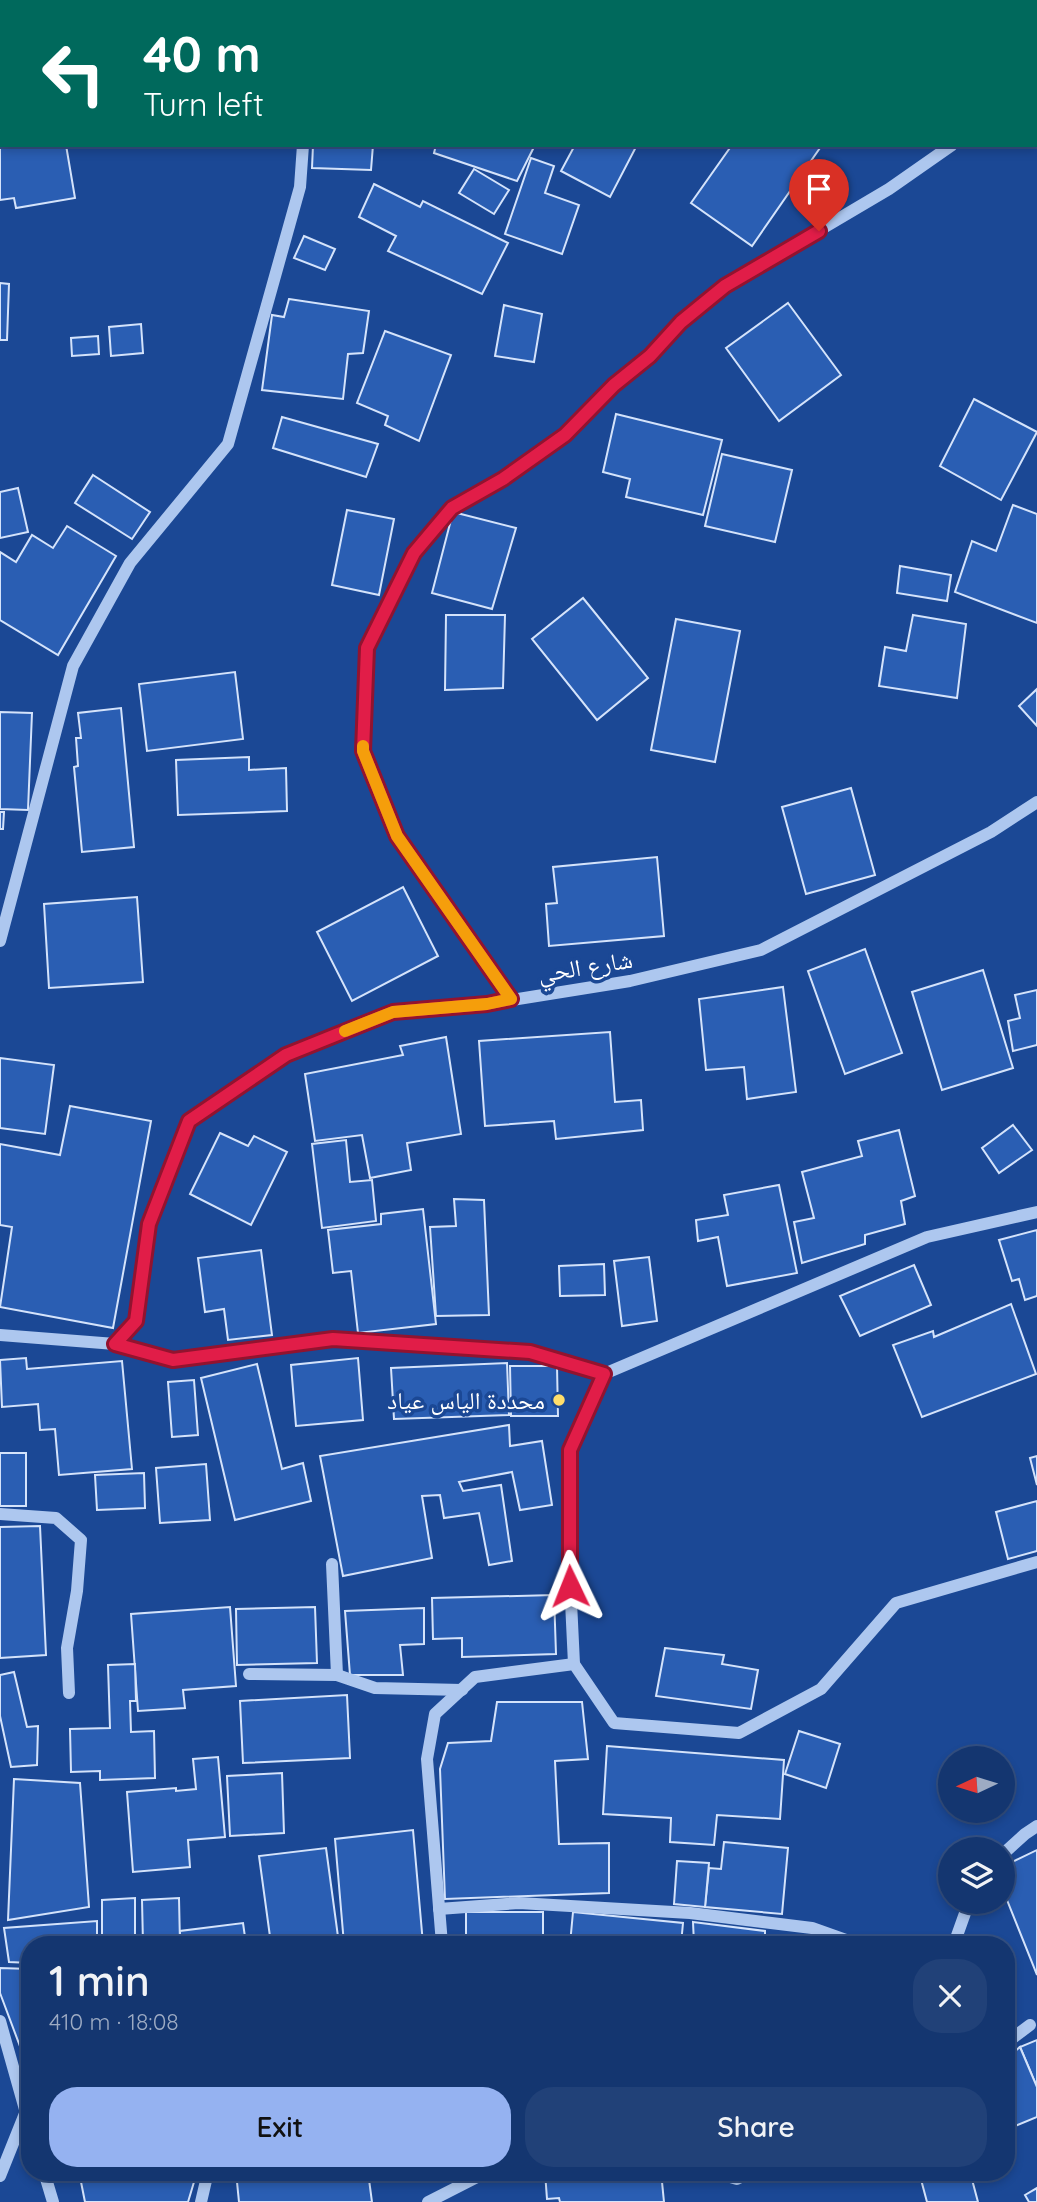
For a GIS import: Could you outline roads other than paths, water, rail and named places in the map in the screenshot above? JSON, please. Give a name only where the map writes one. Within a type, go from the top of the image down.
[{"type":"street","points":[[0,941],[73,666],[130,563],[228,444],[300,187],[303,147]]},
{"type":"street","points":[[511,999],[397,836],[363,751],[367,648],[414,553],[452,508],[503,479],[565,435],[614,385],[650,356],[681,322],[725,286],[889,189],[949,147]]},
{"type":"street","name":"شارع الحي","points":[[115,1344],[136,1321],[149,1224],[189,1121],[286,1055],[393,1012],[487,1004],[630,981],[761,950],[991,832],[1037,802]]},
{"type":"street","points":[[0,1335],[115,1344],[173,1360],[333,1339],[530,1352],[604,1374],[927,1237],[1037,1212]]},
{"type":"street","points":[[604,1374],[570,1450],[569,1560],[574,1664],[614,1723],[739,1733],[821,1689],[896,1603],[1037,1562]]},
{"type":"street","points":[[0,1514],[56,1518],[81,1540],[77,1591],[67,1648],[69,1693]]},
{"type":"street","points":[[332,1564],[337,1675]]},
{"type":"street","points":[[441,1936],[427,1759],[435,1714],[475,1677],[574,1664]]},
{"type":"street","points":[[249,1674],[337,1675],[375,1688],[461,1690]]},
{"type":"street","points":[[1015,1844],[1037,1826]]},
{"type":"street","points":[[439,1909],[519,1903],[690,1913],[811,1928],[834,1936]]},
{"type":"street","points":[[957,1936],[965,1914]]},
{"type":"street","points":[[0,2021],[21,2090]]},
{"type":"street","points":[[1015,2036],[1030,2025]]},
{"type":"street","points":[[0,2176],[21,2125]]},
{"type":"street","points":[[47,2181],[53,2202]]},
{"type":"street","points":[[201,2202],[206,2181]]},
{"type":"street","points":[[428,2202],[469,2181]]},
{"type":"place","name":"محددة الياس عياد","points":[[559,1400]]}]
